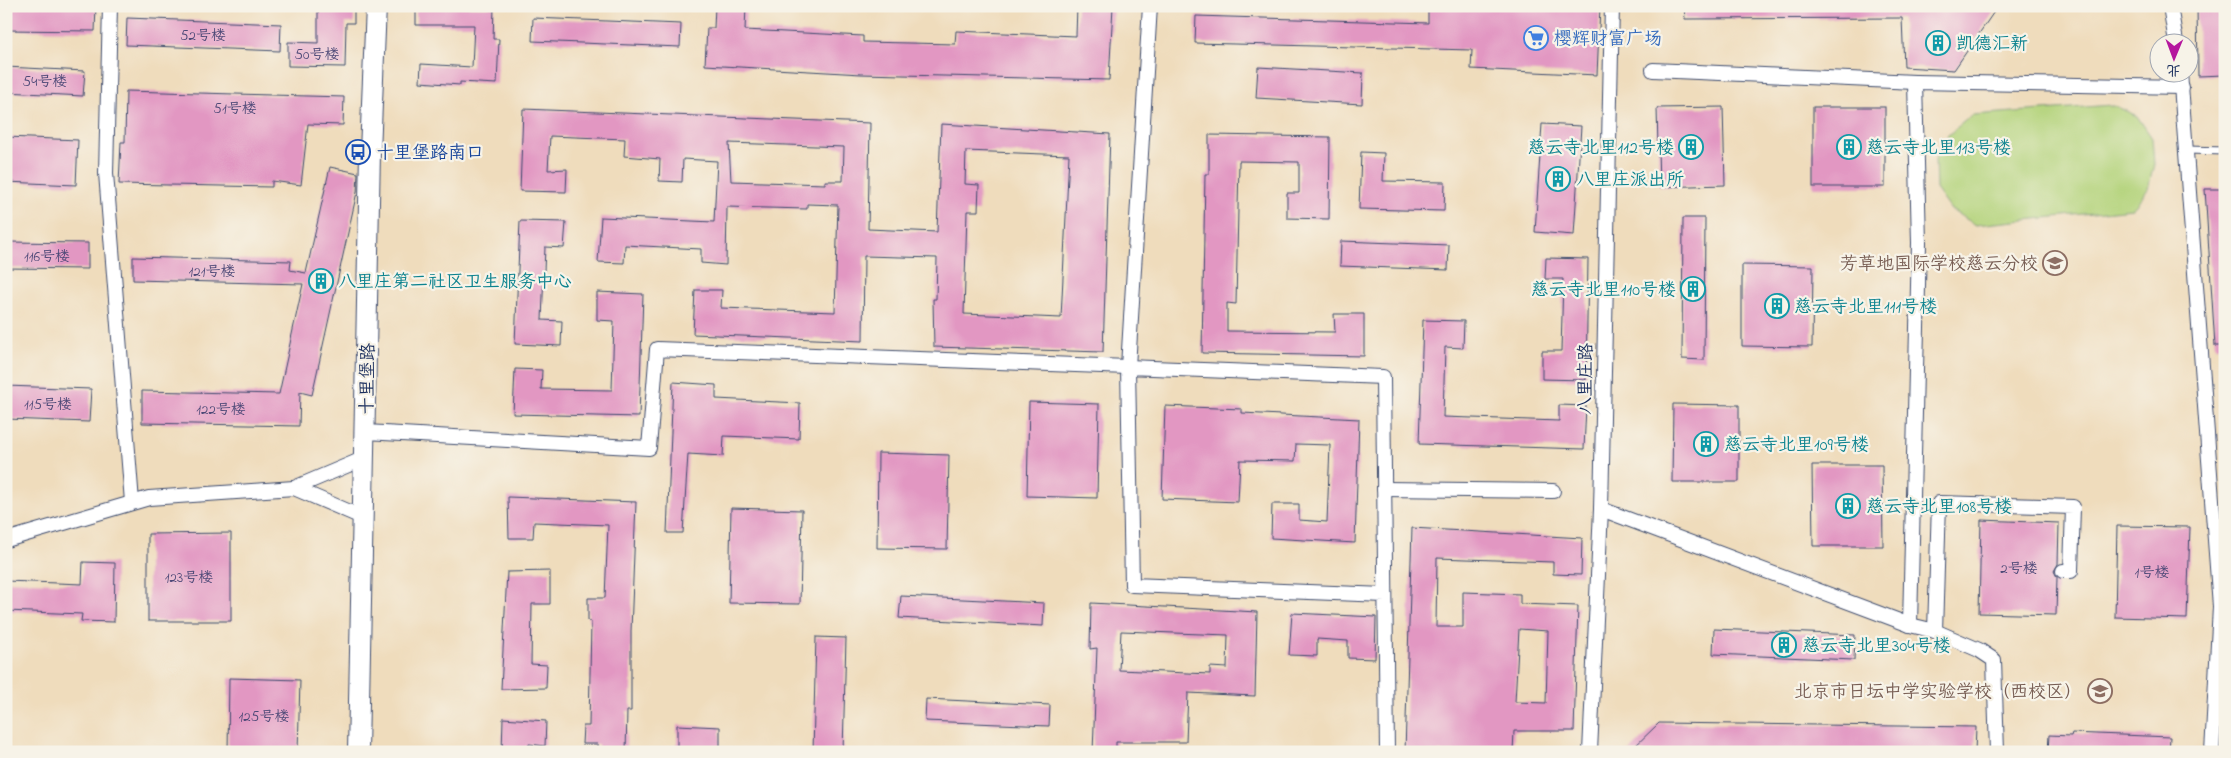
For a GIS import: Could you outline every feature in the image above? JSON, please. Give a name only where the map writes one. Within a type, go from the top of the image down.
[{"type":"street","points":[[110,6],[106,173],[132,502]]},
{"type":"street","name":"十里堡路","points":[[358,752],[366,432],[370,152],[376,6]]},
{"type":"street","points":[[1150,6],[1128,367],[1132,585],[1385,595]]},
{"type":"street","name":"八里庄路","points":[[1590,752],[1600,509],[1612,6]]},
{"type":"street","points":[[2170,6],[2174,32]]},
{"type":"street","points":[[1653,70],[1915,82],[2182,87]]},
{"type":"street","points":[[1910,625],[1918,243],[1915,82]]},
{"type":"street","points":[[2181,82],[2220,607],[2212,752]]},
{"type":"street","points":[[366,432],[649,448],[657,349],[1383,377],[1387,752]]},
{"type":"street","points":[[6,540],[150,498],[294,488],[365,458]]},
{"type":"street","points":[[294,488],[364,518]]},
{"type":"street","points":[[1384,489],[1553,491]]},
{"type":"street","points":[[1935,631],[1939,503],[2073,507],[2072,571],[2062,571]]},
{"type":"street","points":[[1600,509],[1910,625],[1935,631],[1979,650],[1994,660],[1997,752]]},
{"type":"lane","points":[[2187,150],[2225,151]]},
{"type":"green space","points":[[2113,105],[2137,116],[2152,138],[2154,164],[2148,189],[2132,209],[1976,225],[1951,210],[1936,189],[1935,159],[1948,135],[1972,115]]},
{"type":"building","points":[[6,6],[96,6],[95,31],[6,30]]},
{"type":"building","points":[[318,6],[354,6],[354,23],[346,23],[345,67],[288,66],[288,42],[318,43]]},
{"type":"building","points":[[416,6],[494,7],[493,39],[499,39],[497,84],[460,82],[460,85],[420,82],[421,64],[472,67],[474,25],[416,25]]},
{"type":"building","points":[[715,6],[746,6],[745,30],[863,36],[863,42],[955,44],[956,31],[1076,36],[1077,6],[1113,6],[1109,80],[861,74],[705,65],[707,28],[714,28]]},
{"type":"building","points":[[1428,6],[1600,6],[1597,75],[1471,69],[1472,50],[1195,43],[1196,16],[1428,23]]},
{"type":"building","name":"凯德汇新","points":[[1684,6],[1998,6],[1954,70],[1904,67],[1902,18],[1685,19]]},
{"type":"building","points":[[2197,6],[2225,6],[2225,75],[2198,76]]},
{"type":"building","points":[[127,18],[281,24],[280,51],[126,45]]},
{"type":"building","points":[[533,18],[681,24],[680,47],[532,41]]},
{"type":"building","points":[[6,67],[85,71],[83,96],[6,92]]},
{"type":"building","points":[[1258,67],[1363,73],[1362,104],[1256,98]]},
{"type":"building","points":[[126,91],[344,97],[343,125],[308,124],[301,185],[272,181],[272,187],[119,184],[121,142],[125,142]]},
{"type":"building","name":"慈云寺北里112号楼","points":[[1723,107],[1725,185],[1659,187],[1657,108]]},
{"type":"building","name":"慈云寺北里113号楼","points":[[1813,107],[1885,107],[1885,187],[1813,187]]},
{"type":"building","points":[[523,109],[870,123],[868,229],[937,232],[941,124],[1110,134],[1103,352],[934,347],[933,299],[936,299],[937,258],[864,256],[863,341],[693,334],[695,290],[722,290],[721,308],[835,312],[838,205],[807,204],[807,209],[727,207],[726,265],[701,263],[701,249],[625,245],[624,263],[598,262],[601,217],[714,222],[717,161],[683,159],[682,182],[659,181],[660,159],[624,156],[625,139],[550,136],[548,170],[567,169],[566,192],[520,191]],"holes":[[[729,143],[844,147],[843,181],[825,181],[825,184],[731,181]],[[966,151],[1069,155],[1061,318],[964,314],[967,211],[978,211],[979,185],[965,184]]]},
{"type":"building","name":"八里庄派出所","points":[[1542,124],[1581,126],[1574,235],[1535,232]]},
{"type":"building","points":[[1209,135],[1330,137],[1329,219],[1287,218],[1287,193],[1299,193],[1299,162],[1239,161],[1236,304],[1227,303],[1227,331],[1335,332],[1334,314],[1364,314],[1364,356],[1202,353],[1205,174],[1209,174]]},
{"type":"building","points":[[6,137],[78,140],[76,185],[6,182]]},
{"type":"building","points":[[1361,152],[1384,153],[1383,181],[1445,182],[1444,211],[1359,209]]},
{"type":"building","points":[[330,167],[358,173],[357,192],[312,395],[300,392],[299,426],[142,423],[142,391],[279,394],[303,284],[133,280],[133,257],[291,261],[290,270],[306,273]]},
{"type":"building","points":[[2205,189],[2225,189],[2225,346],[2215,346]]},
{"type":"building","name":"慈云寺北里110号楼","points":[[1683,218],[1705,218],[1704,360],[1682,359]]},
{"type":"building","points":[[520,221],[566,222],[564,248],[545,247],[542,320],[562,321],[561,346],[515,344]]},
{"type":"building","points":[[1341,241],[1449,245],[1448,270],[1340,266]]},
{"type":"building","points":[[6,242],[88,243],[88,269],[6,268]]},
{"type":"building","points":[[1546,258],[1588,259],[1586,380],[1542,379],[1542,351],[1561,351],[1563,279],[1545,279]]},
{"type":"building","name":"慈云寺北里111号楼","points":[[1742,265],[1813,266],[1812,347],[1742,346]]},
{"type":"building","points":[[597,292],[643,294],[639,417],[513,414],[515,369],[542,370],[541,389],[612,390],[614,321],[597,320]]},
{"type":"building","points":[[1423,320],[1464,321],[1463,348],[1445,347],[1443,417],[1559,421],[1559,405],[1586,406],[1584,449],[1419,444]]},
{"type":"building","points":[[673,382],[716,385],[716,399],[800,403],[799,439],[724,436],[723,456],[688,454],[683,533],[667,533]]},
{"type":"building","points":[[6,386],[91,389],[89,422],[6,419]]},
{"type":"building","points":[[1029,402],[1099,404],[1097,498],[1027,496]]},
{"type":"building","name":"慈云寺北里109号楼","points":[[1673,404],[1739,405],[1739,482],[1672,482]]},
{"type":"building","points":[[1165,406],[1242,409],[1242,413],[1359,419],[1355,543],[1271,538],[1272,504],[1299,504],[1299,520],[1327,522],[1330,445],[1296,444],[1295,461],[1240,460],[1238,502],[1162,499]]},
{"type":"building","points":[[878,453],[949,455],[947,549],[877,548]]},
{"type":"building","name":"慈云寺北里108号楼","points":[[1812,465],[1882,465],[1883,546],[1813,546]]},
{"type":"building","points":[[508,497],[636,502],[631,631],[631,711],[627,711],[626,752],[598,752],[598,744],[582,744],[583,726],[589,726],[591,622],[588,621],[588,598],[605,598],[608,525],[534,522],[533,538],[509,538]]},
{"type":"building","points":[[731,508],[802,510],[800,604],[729,603]]},
{"type":"building","points":[[1981,520],[2059,523],[2058,564],[2054,571],[2057,577],[2056,615],[1979,613]]},
{"type":"building","points":[[2117,526],[2190,527],[2187,619],[2115,617]]},
{"type":"building","points":[[1412,528],[1582,538],[1581,575],[1553,574],[1553,562],[1437,558],[1436,627],[1463,627],[1463,592],[1520,594],[1520,604],[1578,606],[1574,731],[1514,731],[1513,752],[1405,752]],"holes":[[[1519,629],[1548,631],[1546,703],[1515,702]]]},
{"type":"building","points":[[231,533],[231,621],[148,621],[148,534]]},
{"type":"building","points":[[83,562],[115,563],[114,622],[81,621],[82,614],[6,611],[6,581],[82,584]]},
{"type":"building","points":[[550,571],[550,604],[532,604],[531,664],[547,665],[546,688],[501,689],[507,572]]},
{"type":"building","points":[[901,596],[1044,603],[1043,626],[899,618]]},
{"type":"building","points":[[1091,603],[1257,612],[1255,696],[1188,693],[1186,742],[1116,742],[1116,752],[1093,752],[1097,648],[1090,649]],"holes":[[[1121,631],[1228,635],[1227,668],[1210,667],[1210,674],[1119,670]]]},
{"type":"building","points":[[1292,613],[1376,617],[1375,659],[1348,658],[1348,641],[1317,639],[1317,656],[1289,655]]},
{"type":"building","name":"慈云寺北里304号楼","points":[[1714,629],[1855,635],[1854,660],[1713,654]]},
{"type":"building","points":[[816,637],[846,638],[843,752],[813,752]]},
{"type":"building","points":[[229,678],[300,680],[298,752],[228,752]]},
{"type":"building","points":[[926,699],[1050,705],[1049,726],[925,721]]},
{"type":"building","points":[[503,718],[546,721],[545,746],[529,744],[528,752],[502,752]]},
{"type":"building","points":[[1659,723],[1976,727],[1975,752],[1629,752]]},
{"type":"building","points":[[677,725],[720,727],[720,751],[677,752]]},
{"type":"building","points":[[2072,733],[2170,737],[2169,752],[2048,752],[2049,735],[2071,736]]},
{"type":"place","name":"樱辉财富广场","points":[[1536,38]]},
{"type":"place","name":"凯德汇新","points":[[1938,43]]},
{"type":"place","name":"慈云寺北里112号楼","points":[[1691,147]]},
{"type":"place","name":"慈云寺北里113号楼","points":[[1849,147]]},
{"type":"place","name":"十里堡路南口","points":[[358,152]]},
{"type":"place","name":"八里庄派出所","points":[[1558,179]]},
{"type":"place","name":"芳草地国际学校慈云分校","points":[[2055,263]]},
{"type":"place","name":"八里庄第二社区卫生服务中心","points":[[321,281]]},
{"type":"place","name":"慈云寺北里110号楼","points":[[1693,289]]},
{"type":"place","name":"慈云寺北里111号楼","points":[[1777,306]]},
{"type":"place","name":"慈云寺北里109号楼","points":[[1706,444]]},
{"type":"place","name":"慈云寺北里108号楼","points":[[1848,506]]},
{"type":"place","name":"慈云寺北里304号楼","points":[[1784,645]]},
{"type":"place","name":"北京市日坛中学实验学校（西校区）","points":[[2100,691]]}]
